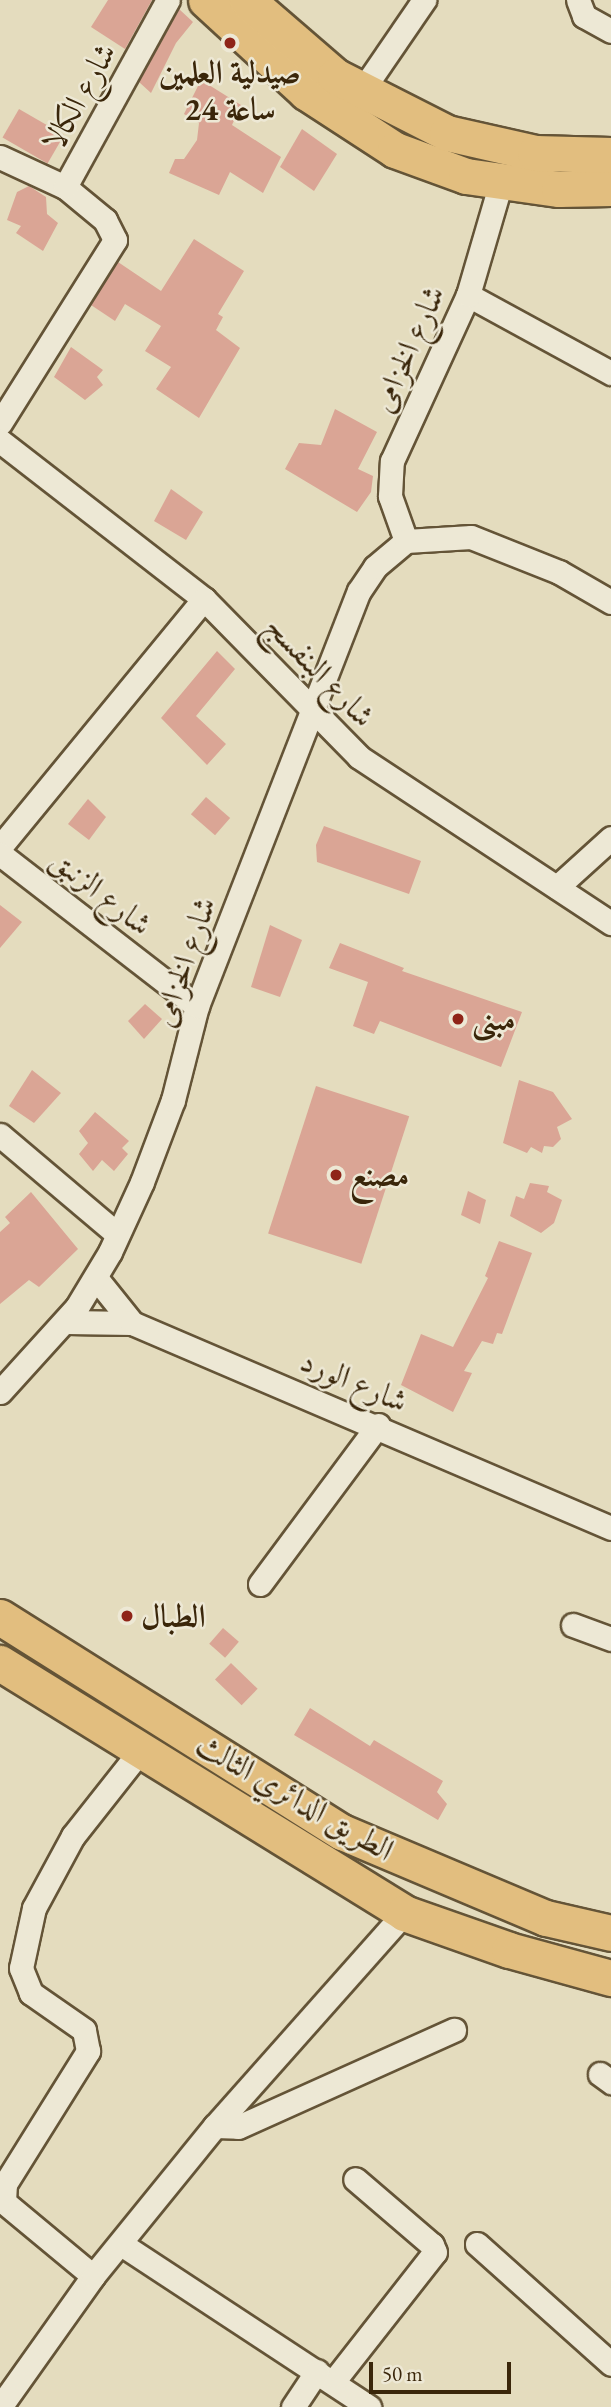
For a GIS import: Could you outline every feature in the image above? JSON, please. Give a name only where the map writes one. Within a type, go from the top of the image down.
[{"type":"main road","points":[[206,0],[242,38],[354,126],[395,150],[466,176],[502,182],[611,188]]},
{"type":"main road","points":[[247,0],[335,76],[361,92],[458,136],[535,153],[611,155]]},
{"type":"main road","name":"الطريق الدائري الثالث","points":[[0,1616],[342,1832],[546,1917],[611,1933]]},
{"type":"main road","name":"الطريق الدائري الثالث","points":[[0,1663],[404,1913],[509,1950],[611,1978]]},
{"type":"street","name":"شارع الكالا","points":[[65,187],[168,0]]},
{"type":"street","points":[[361,92],[424,0]]},
{"type":"street","points":[[578,0],[584,16],[611,31]]},
{"type":"street","points":[[0,157],[65,187],[114,230],[114,248],[0,423]]},
{"type":"street","name":"شارع الخزامى","points":[[0,1392],[67,1322],[96,1278],[117,1234],[173,1100],[197,1006],[359,591],[375,567],[406,541],[390,496],[392,461],[468,295],[502,182]]},
{"type":"street","points":[[468,295],[611,373]]},
{"type":"street","name":"شارع البنفسج","points":[[0,441],[204,599],[274,666],[313,713],[359,757],[611,923]]},
{"type":"street","points":[[406,541],[471,537],[559,572],[611,602]]},
{"type":"street","points":[[0,848],[204,599]]},
{"type":"street","points":[[557,887],[611,838]]},
{"type":"street","name":"شارع الزنبق","points":[[0,854],[197,1006]]},
{"type":"street","points":[[0,1135],[117,1234]]},
{"type":"street","points":[[96,1278],[132,1323]]},
{"type":"street","name":"شارع الورد","points":[[67,1322],[132,1323],[378,1425],[611,1528]]},
{"type":"street","points":[[260,1584],[378,1425]]},
{"type":"street","points":[[573,1625],[611,1639]]},
{"type":"street","points":[[93,2276],[4,2202],[5,2184],[88,2051],[84,2031],[31,1993],[21,1968],[34,1908],[73,1836],[141,1750]]},
{"type":"street","points":[[1,2407],[93,2276],[215,2126],[404,1913]]},
{"type":"street","points":[[215,2126],[238,2127],[454,2030]]},
{"type":"street","points":[[293,2407],[325,2377],[435,2252],[432,2245],[355,2179]]},
{"type":"street","points":[[121,2244],[369,2407]]},
{"type":"street","points":[[477,2244],[611,2364]]},
{"type":"building","points":[[108,0],[152,0],[125,49],[91,27]]},
{"type":"building","points":[[179,9],[193,22],[176,43],[151,93],[139,82]]},
{"type":"building","points":[[201,80],[241,105],[232,125],[281,157],[263,193],[230,172],[219,195],[169,173],[175,159],[184,159],[197,140],[199,123],[184,114]]},
{"type":"building","points":[[19,109],[64,135],[48,164],[3,138]]},
{"type":"building","points":[[302,129],[337,154],[314,191],[280,167]]},
{"type":"building","points":[[29,186],[46,197],[47,214],[58,223],[43,251],[16,233],[21,226],[7,220],[17,192]]},
{"type":"building","points":[[194,239],[244,271],[218,314],[223,317],[216,330],[240,348],[199,418],[156,389],[171,367],[145,351],[161,326],[125,304],[115,321],[91,305],[118,262],[161,291]]},
{"type":"building","points":[[71,347],[103,370],[97,377],[103,385],[85,400],[54,377]]},
{"type":"building","points":[[335,409],[377,432],[358,469],[373,476],[371,492],[357,512],[285,469],[299,443],[321,445]]},
{"type":"building","points":[[171,489],[203,512],[186,540],[154,521]]},
{"type":"building","points":[[217,651],[235,669],[196,716],[226,744],[207,765],[161,718]]},
{"type":"building","points":[[206,797],[230,818],[215,835],[191,814]]},
{"type":"building","points":[[88,799],[106,817],[89,840],[68,824]]},
{"type":"building","points":[[324,826],[421,861],[409,894],[317,862],[316,845]]},
{"type":"building","points":[[0,905],[22,922],[0,948]]},
{"type":"building","points":[[270,925],[302,940],[280,997],[251,987]]},
{"type":"building","name":"مبنى","points":[[340,943],[404,968],[402,971],[522,1012],[501,1067],[380,1021],[374,1034],[353,1026],[368,982],[329,968]]},
{"type":"building","points":[[145,1004],[162,1019],[144,1039],[128,1021]]},
{"type":"building","points":[[32,1070],[61,1093],[34,1123],[9,1106]]},
{"type":"building","name":"مبنى","points":[[519,1080],[553,1092],[572,1119],[557,1127],[561,1139],[553,1147],[544,1146],[542,1153],[531,1147],[527,1153],[503,1143]]},
{"type":"building","name":"مصنع","points":[[316,1086],[409,1116],[361,1264],[268,1233]]},
{"type":"building","points":[[95,1112],[129,1141],[122,1148],[128,1154],[114,1171],[102,1160],[93,1171],[79,1154],[88,1143],[79,1131]]},
{"type":"building","points":[[530,1183],[549,1186],[547,1192],[562,1200],[554,1223],[541,1233],[510,1216],[516,1196],[524,1199]]},
{"type":"building","points":[[468,1191],[486,1200],[480,1224],[461,1215]]},
{"type":"building","points":[[31,1192],[78,1249],[39,1287],[29,1280],[0,1304],[0,1232],[10,1223],[5,1217]]},
{"type":"building","points":[[499,1241],[532,1253],[502,1334],[497,1333],[493,1344],[482,1341],[464,1371],[472,1373],[453,1412],[401,1385],[421,1334],[453,1347],[488,1278],[485,1276]]},
{"type":"building","points":[[223,1628],[239,1642],[225,1658],[209,1644]]},
{"type":"building","points":[[231,1663],[258,1689],[242,1705],[215,1680]]},
{"type":"building","points":[[310,1708],[370,1746],[374,1740],[443,1781],[437,1792],[447,1804],[438,1820],[294,1735]]},
{"type":"place","name":"صيدلية العلمين 24 ساعة","points":[[230,43]]},
{"type":"place","name":"مبنى","points":[[458,1019]]},
{"type":"place","name":"مصنع","points":[[336,1175]]},
{"type":"place","name":"الطبال","points":[[127,1616]]}]
